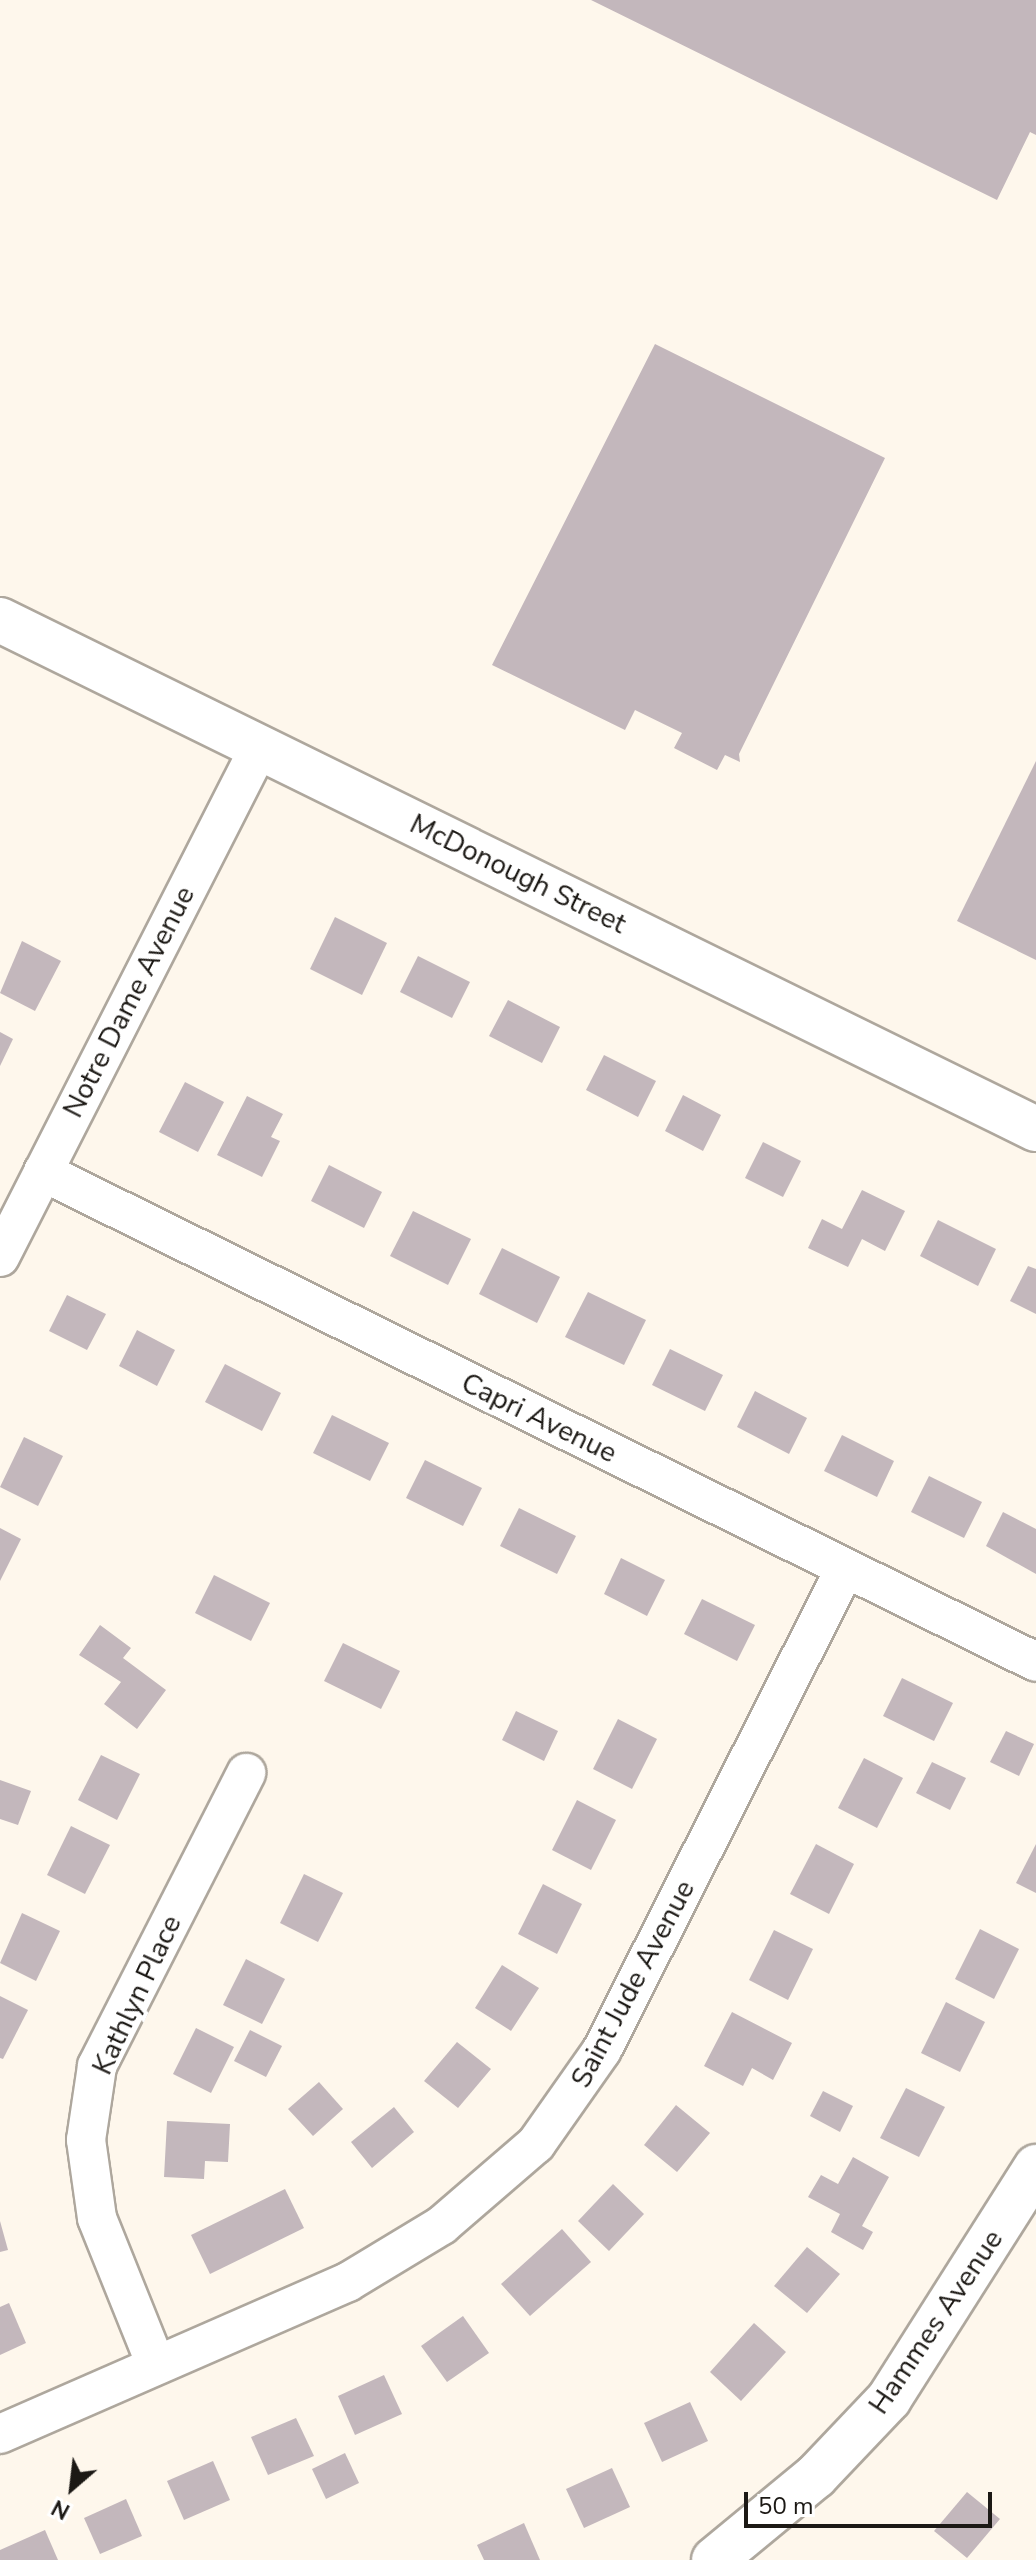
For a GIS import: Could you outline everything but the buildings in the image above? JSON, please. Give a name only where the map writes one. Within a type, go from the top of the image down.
[{"type":"street","name":"McDonough Street","points":[[0,620],[1036,1129]]},
{"type":"street","name":"Notre Dame Avenue","points":[[0,1257],[259,748]]},
{"type":"street","name":"Capri Avenue","points":[[43,1172],[1036,1662]]},
{"type":"street","name":"Saint Jude Avenue","points":[[0,2434],[348,2282],[442,2225],[536,2144],[602,2050],[845,1569]]},
{"type":"street","name":"Kathlyn Place","points":[[156,2365],[97,2218],[86,2140],[97,2066],[246,1773]]},
{"type":"street","name":"Hammes Avenue","points":[[714,2560],[816,2476],[889,2399],[1036,2167]]}]
